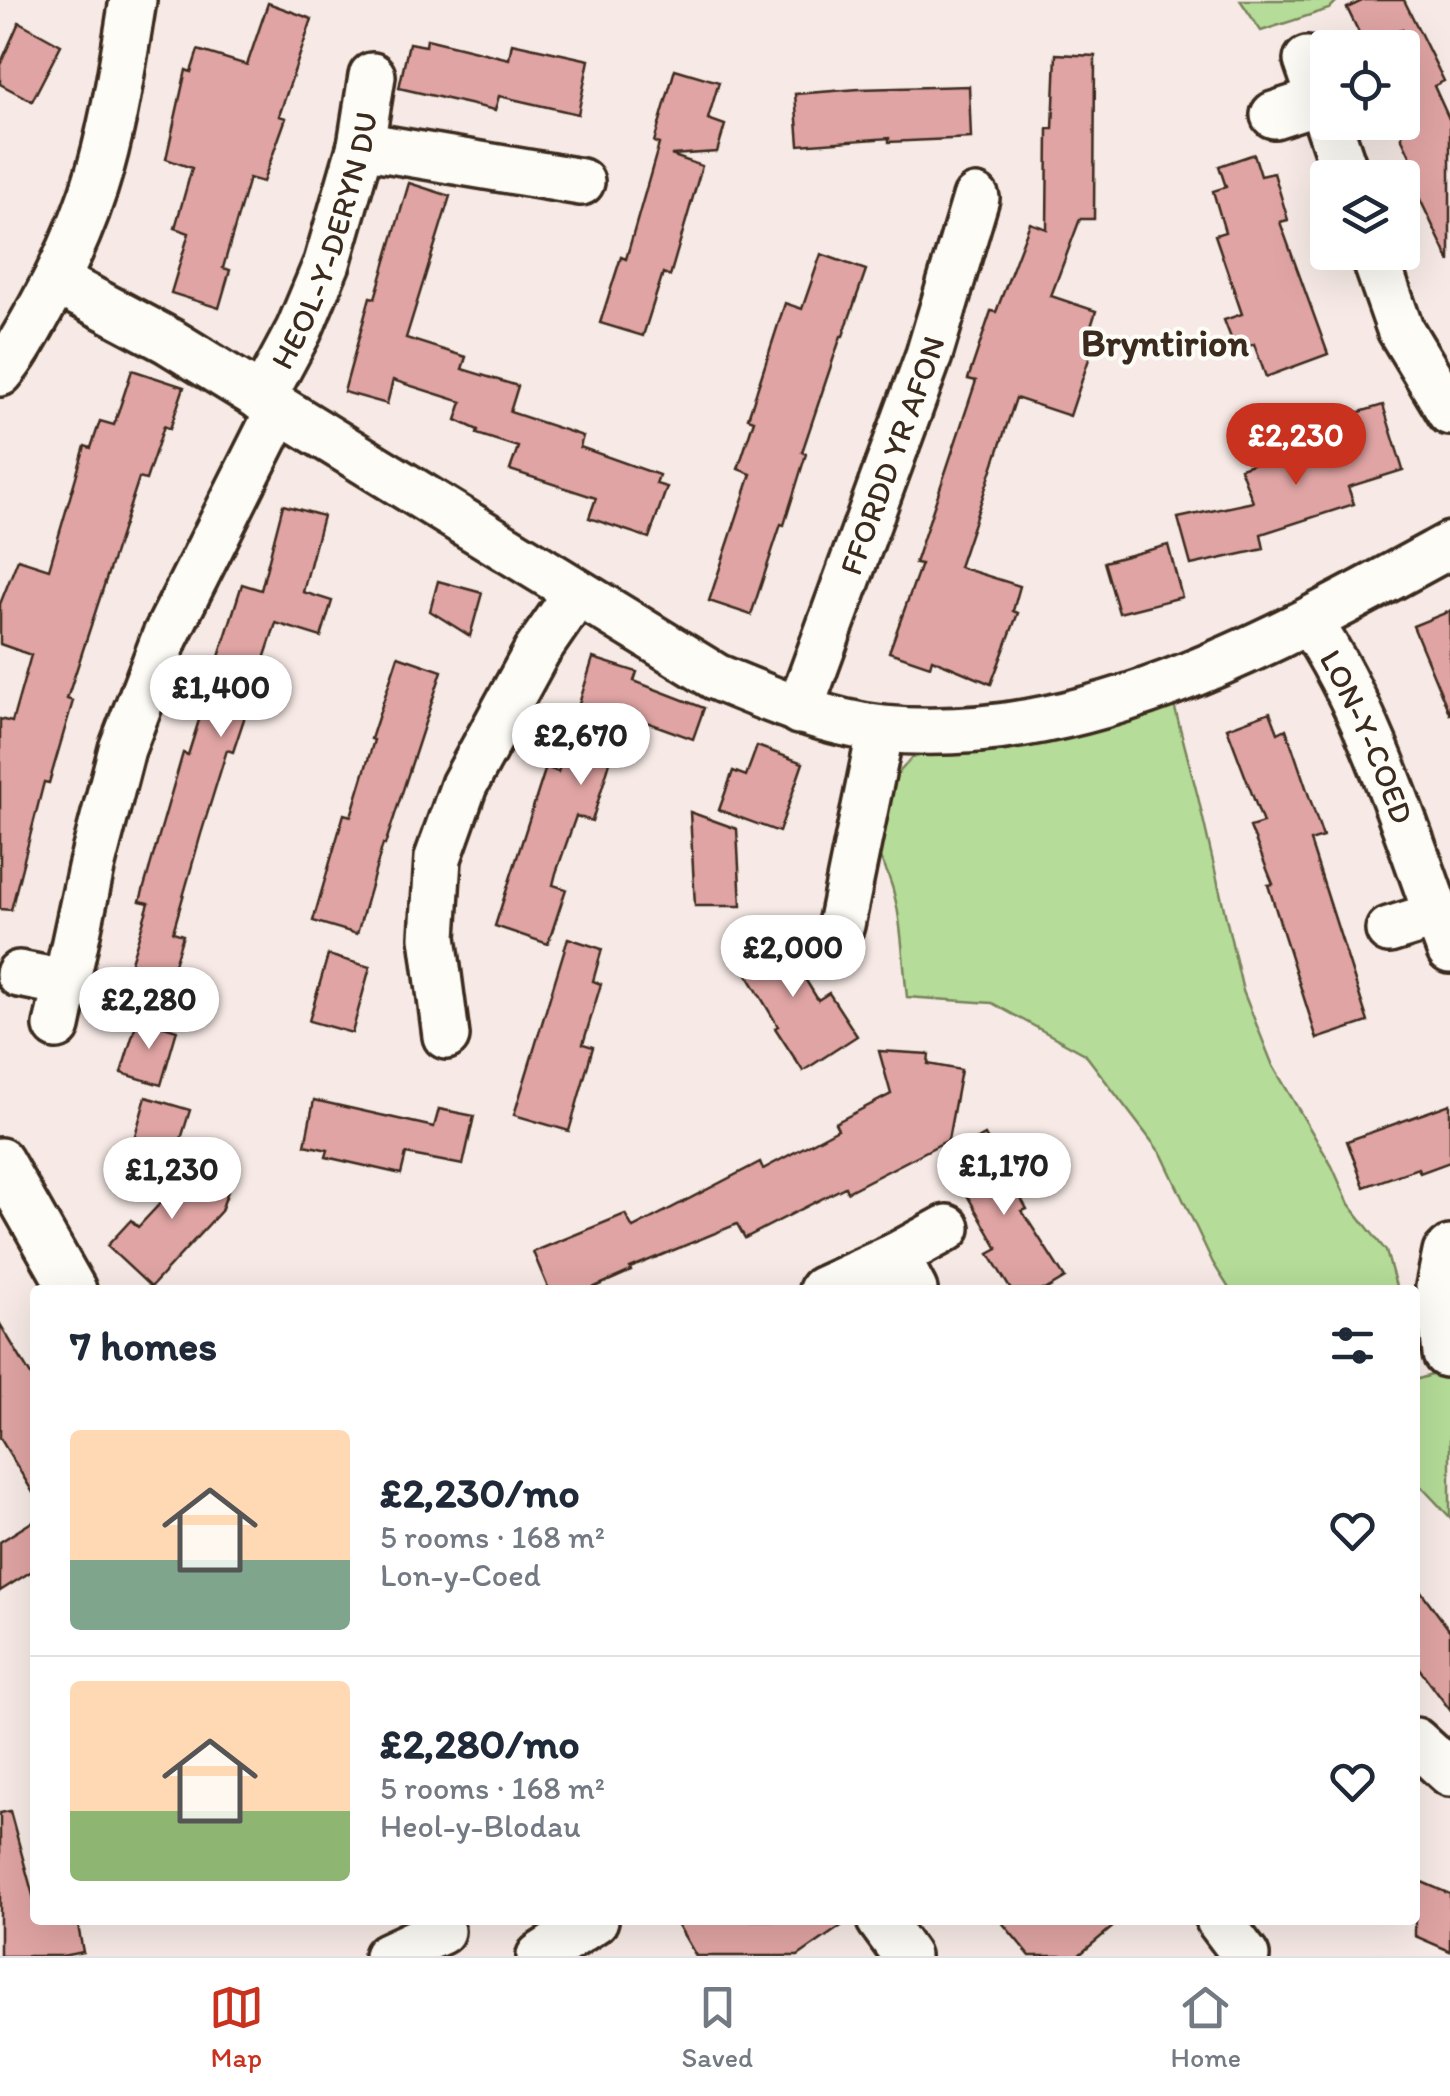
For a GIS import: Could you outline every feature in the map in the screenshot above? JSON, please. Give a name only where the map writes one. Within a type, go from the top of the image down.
[{"type":"street","points":[[0,372],[16,354],[78,232],[101,167],[133,0]]},
{"type":"street","name":"HEOL-Y-DERYN DU","points":[[57,1026],[122,749],[165,636],[270,405],[326,262],[361,145],[372,76]]},
{"type":"street","points":[[1274,115],[1310,104]]},
{"type":"street","points":[[361,145],[552,192]]},
{"type":"street","name":"FFORDD YR AFON","points":[[799,710],[930,356],[976,198]]},
{"type":"street","points":[[1379,270],[1400,329],[1450,412]]},
{"type":"street","points":[[56,280],[169,341],[716,677],[799,710],[881,728],[970,730],[1052,717],[1145,692],[1233,658],[1450,545]]},
{"type":"street","points":[[455,1008],[433,937],[438,858],[464,785],[538,651],[578,593]]},
{"type":"street","name":"LON-Y-COED","points":[[1309,621],[1330,652],[1368,728],[1443,932],[1389,930]]},
{"type":"street","points":[[842,925],[881,728]]},
{"type":"street","points":[[18,974],[65,983]]},
{"type":"street","points":[[0,1161],[70,1285]]},
{"type":"street","points":[[846,1285],[905,1273],[948,1228]]},
{"type":"street","points":[[1437,1355],[1439,1287],[1450,1250]]},
{"type":"street","points":[[1420,1746],[1450,1773]]},
{"type":"street","points":[[540,1956],[588,1925]]},
{"type":"street","points":[[884,1925],[906,1956]]},
{"type":"street","points":[[1223,1925],[1246,1956]]},
{"type":"street","points":[[387,1956],[444,1936]]},
{"type":"green space","points":[[1240,0],[1338,0],[1329,9],[1261,31]]},
{"type":"green space","points":[[1173,701],[1243,991],[1273,1066],[1332,1166],[1349,1204],[1386,1251],[1396,1285],[1227,1285],[1162,1155],[1085,1054],[992,1003],[907,997],[896,902],[876,851],[891,781],[912,758],[948,748],[1075,736]]},
{"type":"green space","points":[[1450,1371],[1450,1517],[1420,1485],[1420,1378]]},
{"type":"building","points":[[1364,0],[1404,0],[1419,30],[1358,30],[1347,8]]},
{"type":"building","points":[[268,3],[312,19],[279,116],[286,118],[263,182],[249,178],[223,268],[230,270],[219,308],[171,293],[189,233],[175,228],[192,168],[166,159],[186,70],[191,72],[198,50],[247,65]]},
{"type":"building","points":[[19,22],[61,45],[32,101],[0,84],[0,65]]},
{"type":"building","points":[[1420,32],[1444,81],[1434,86],[1450,121],[1450,262],[1420,199],[1420,160],[1407,160],[1411,158],[1402,140],[1420,140]]},
{"type":"building","points":[[427,39],[509,59],[512,43],[589,60],[578,114],[499,96],[495,110],[399,88],[409,43],[426,46]]},
{"type":"building","points":[[1056,54],[1095,56],[1094,219],[1080,219],[1051,296],[1096,311],[1090,330],[1098,332],[1070,416],[1016,398],[959,567],[1020,586],[1013,611],[1018,613],[991,684],[932,659],[930,666],[889,652],[921,564],[915,563],[976,381],[968,379],[991,311],[996,312],[1030,223],[1047,229],[1048,129],[1053,129]]},
{"type":"building","points":[[675,69],[719,82],[708,119],[725,125],[717,152],[671,155],[702,166],[670,276],[663,273],[643,336],[600,323],[621,257],[626,259],[659,144],[654,142]]},
{"type":"building","points":[[969,86],[971,138],[889,142],[889,138],[799,145],[795,94]]},
{"type":"building","points":[[1254,154],[1261,176],[1274,173],[1288,220],[1280,222],[1328,354],[1266,377],[1254,344],[1236,351],[1224,320],[1242,314],[1215,235],[1225,232],[1213,191],[1226,187],[1219,166]]},
{"type":"building","points":[[409,183],[450,196],[406,338],[466,357],[462,369],[518,386],[510,412],[583,436],[580,447],[659,475],[656,484],[667,487],[649,538],[589,518],[596,498],[510,470],[518,447],[477,434],[478,430],[456,420],[462,402],[393,380],[387,404],[344,392],[370,297],[375,298]]},
{"type":"building","points":[[821,254],[866,270],[802,452],[806,454],[784,525],[781,524],[751,615],[709,601],[751,474],[738,469],[754,420],[748,418],[785,303],[802,309]]},
{"type":"building","points":[[132,370],[184,387],[170,429],[164,426],[146,480],[139,478],[67,699],[73,701],[49,783],[44,782],[11,910],[0,909],[0,719],[12,722],[31,655],[0,644],[0,604],[18,559],[49,569],[85,446],[91,448],[100,421],[114,425]]},
{"type":"building","points":[[1383,405],[1403,470],[1348,487],[1354,504],[1261,534],[1264,549],[1191,565],[1178,518],[1253,502],[1240,468],[1351,431],[1346,416]]},
{"type":"building","points":[[283,505],[323,516],[303,592],[332,601],[321,637],[276,623],[233,752],[227,750],[201,834],[173,932],[183,935],[161,1007],[121,995],[149,903],[140,901],[183,753],[188,755],[242,584],[261,590]]},
{"type":"building","points":[[1168,545],[1182,597],[1119,613],[1104,562]]},
{"type":"building","points":[[438,581],[482,593],[470,636],[430,611]]},
{"type":"building","points":[[1450,611],[1450,715],[1413,626]]},
{"type":"building","points":[[398,656],[442,671],[357,934],[313,921],[344,814],[351,816]]},
{"type":"building","points":[[593,658],[637,672],[634,681],[704,708],[693,739],[638,719],[634,733],[620,729],[592,821],[576,816],[556,873],[553,885],[566,889],[548,944],[495,926],[546,767],[558,772],[576,715],[581,716],[585,708],[579,704]]},
{"type":"building","points":[[1270,712],[1278,733],[1286,729],[1323,837],[1310,841],[1368,1022],[1317,1039],[1268,885],[1273,884],[1250,827],[1263,823],[1227,728]]},
{"type":"building","points":[[757,746],[803,763],[779,832],[719,810],[733,771],[746,776]]},
{"type":"building","points":[[690,812],[737,829],[741,906],[695,906]]},
{"type":"building","points":[[772,925],[818,1000],[829,993],[857,1036],[803,1071],[732,949]]},
{"type":"building","points":[[568,938],[602,949],[593,981],[601,984],[583,1044],[593,1047],[569,1131],[514,1115]]},
{"type":"building","points":[[328,955],[370,967],[352,1033],[309,1021]]},
{"type":"building","points":[[138,1018],[177,1030],[161,1085],[121,1073]]},
{"type":"building","points":[[879,1051],[929,1054],[928,1064],[961,1070],[948,1140],[745,1238],[737,1224],[630,1268],[631,1271],[599,1285],[547,1285],[533,1252],[625,1214],[633,1228],[760,1162],[763,1169],[838,1129],[835,1123],[891,1094]]},
{"type":"building","points":[[146,1097],[190,1110],[177,1152],[134,1139]]},
{"type":"building","points":[[314,1100],[434,1127],[439,1109],[474,1116],[463,1165],[406,1154],[401,1174],[326,1157],[328,1150],[305,1145]]},
{"type":"building","points":[[1450,1104],[1450,1162],[1420,1173],[1418,1168],[1364,1187],[1347,1141]]},
{"type":"building","points":[[985,1135],[1027,1209],[1022,1211],[1065,1278],[1053,1285],[1008,1285],[989,1254],[998,1249],[945,1157]]},
{"type":"building","points":[[180,1156],[220,1170],[215,1183],[229,1188],[221,1211],[149,1285],[107,1246],[131,1220],[138,1227],[167,1196]]},
{"type":"building","points":[[0,1324],[30,1374],[30,1488],[0,1438]]},
{"type":"building","points":[[30,1523],[30,1572],[0,1591],[0,1542]]},
{"type":"building","points":[[1420,1590],[1450,1631],[1450,1710],[1420,1670]]},
{"type":"building","points":[[10,1811],[30,1885],[30,1925],[78,1925],[83,1952],[0,1956],[0,1813]]},
{"type":"building","points":[[1420,1881],[1450,1894],[1450,1951],[1415,1936],[1415,1925],[1420,1925]]},
{"type":"building","points":[[678,1925],[843,1925],[798,1956],[696,1956]]},
{"type":"building","points":[[1004,1925],[1115,1925],[1078,1956],[1030,1956]]},
{"type":"district","name":"Bryntirion","points":[[1165,343]]}]
